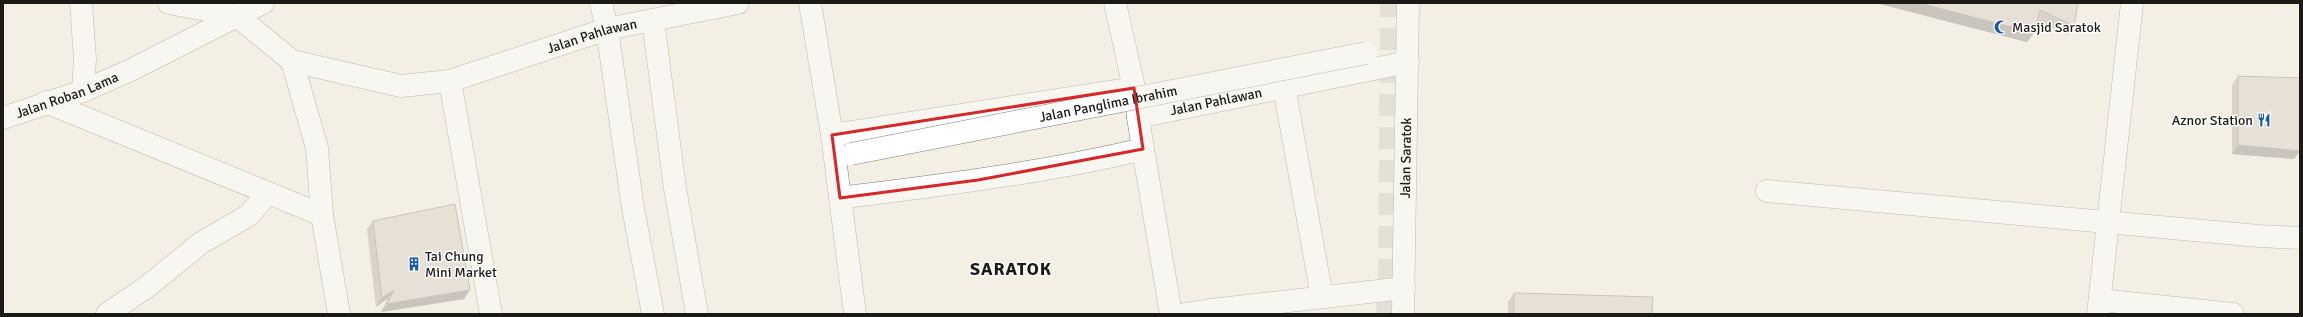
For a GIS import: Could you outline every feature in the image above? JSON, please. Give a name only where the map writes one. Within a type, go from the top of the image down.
[{"type":"street","points":[[81,3],[85,59],[83,91]]},
{"type":"street","points":[[169,3],[237,16],[292,61],[318,148],[322,215],[339,314]]},
{"type":"street","points":[[237,16],[263,3]]},
{"type":"street","points":[[601,3],[607,29],[633,208],[653,314]]},
{"type":"street","name":"Jalan Pahlawan","points":[[292,61],[401,86],[450,81],[607,29],[738,3]]},
{"type":"street","points":[[810,3],[832,136],[855,314]]},
{"type":"street","points":[[1115,3],[1134,88],[1171,314]]},
{"type":"street","name":"Jalan Saratok","points":[[1403,314],[1408,3]]},
{"type":"street","points":[[2132,3],[2099,307],[2233,314]]},
{"type":"street","name":"Jalan Roban Lama","points":[[3,118],[46,102],[83,91],[131,70],[237,16]]},
{"type":"street","points":[[653,21],[676,188],[697,314]]},
{"type":"street","name":"Jalan Panglima Ibrahim","points":[[851,154],[1366,53]]},
{"type":"street","name":"Jalan Pahlawan","points":[[1138,117],[1408,62]]},
{"type":"street","points":[[450,81],[491,314]]},
{"type":"street","points":[[1284,87],[1322,297]]},
{"type":"street","points":[[832,136],[1134,88]]},
{"type":"street","points":[[46,102],[322,215]]},
{"type":"street","points":[[840,198],[978,180],[1111,157],[1143,149]]},
{"type":"street","points":[[1767,191],[2259,236],[2300,238]]},
{"type":"street","points":[[106,314],[148,286],[201,244],[250,215],[268,193]]},
{"type":"street","points":[[1185,314],[1404,288]]},
{"type":"highlighted area","points":[[1134,88],[1143,149],[978,180],[840,198],[832,135]]},
{"type":"building","points":[[1919,3],[2078,3],[2074,26],[2040,10],[2034,33]]},
{"type":"building","name":"Aznor Station","points":[[2238,76],[2300,78],[2300,151],[2238,145]]},
{"type":"building","name":"Tai Chung Mini Market","points":[[455,204],[470,290],[387,304],[394,290],[382,298],[373,221]]},
{"type":"building","points":[[1514,293],[1653,297],[1652,314],[1514,314]]},
{"type":"tunnel","points":[[1387,314],[1389,277],[1391,3]]},
{"type":"place","name":"Masjid Saratok","points":[[2001,27]]},
{"type":"place","name":"Aznor Station","points":[[2264,120]]},
{"type":"place","name":"Tai Chung Mini Market","points":[[414,264]]},
{"type":"district","name":"SARATOK","points":[[1011,269]]}]
